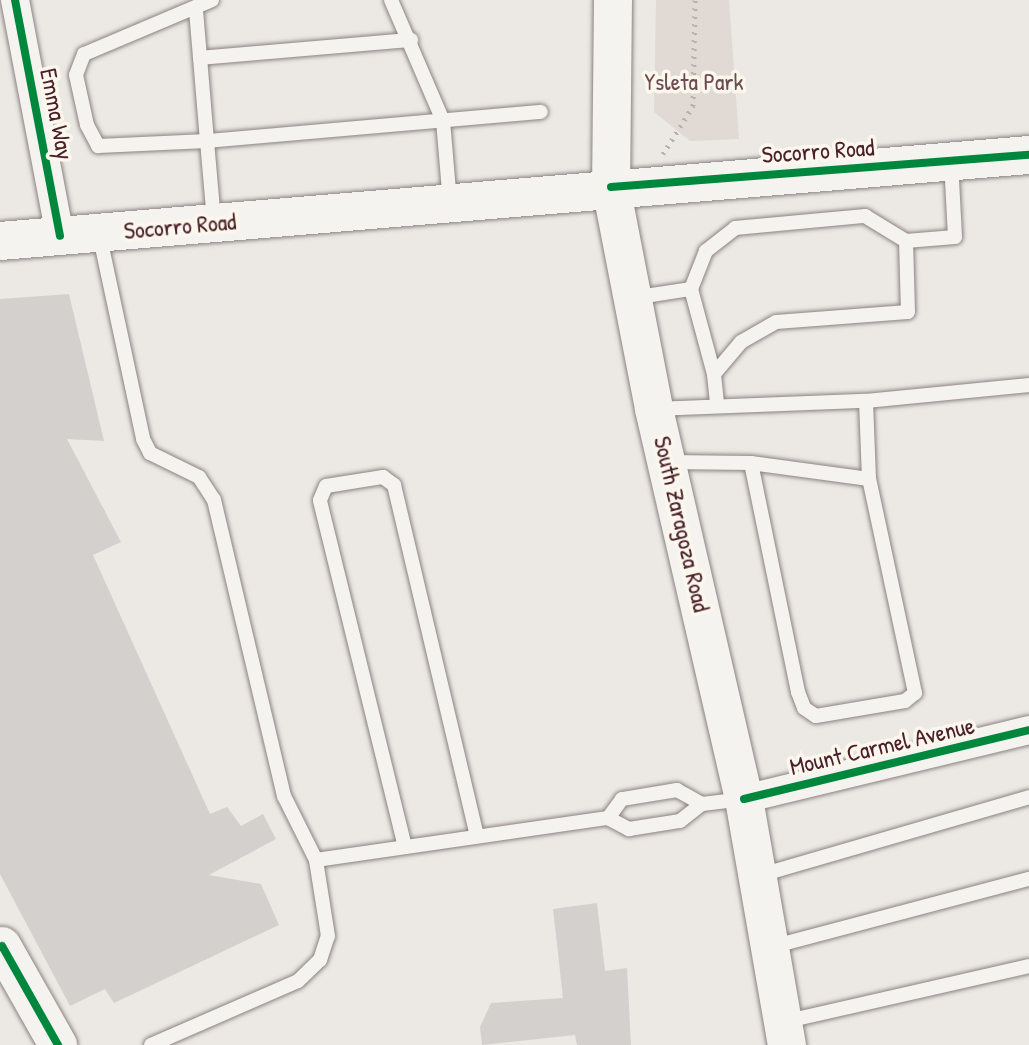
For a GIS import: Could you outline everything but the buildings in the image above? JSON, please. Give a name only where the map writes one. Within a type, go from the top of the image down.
[{"type":"main road","name":"South Zaragoza Road","points":[[613,0],[611,187],[654,409],[744,799],[767,948],[785,1034]]},
{"type":"main road","name":"Socorro Road","points":[[0,241],[611,187],[1029,155]]},
{"type":"main road","points":[[1,945],[58,1045]]},
{"type":"street","name":"Emma Way","points":[[15,0],[60,236]]},
{"type":"street","name":"Mount Carmel Avenue","points":[[744,799],[1029,730]]},
{"type":"lane","points":[[212,0],[196,10],[84,54],[76,75],[87,125],[98,146],[207,141],[541,112]]},
{"type":"lane","points":[[391,0],[411,40],[443,121],[450,202]]},
{"type":"lane","points":[[196,10],[215,223]]},
{"type":"lane","points":[[200,58],[411,40]]},
{"type":"lane","points":[[717,403],[714,374],[691,289],[706,251],[735,228],[865,216],[906,241],[955,237],[951,161]]},
{"type":"lane","points":[[99,233],[143,439],[150,453],[199,477],[214,500],[284,796],[316,860],[328,936],[320,960],[298,981],[151,1045]]},
{"type":"lane","points":[[714,374],[741,342],[776,322],[908,312],[906,241]]},
{"type":"lane","points":[[632,298],[691,289]]},
{"type":"lane","points":[[654,409],[717,403],[866,401],[1029,385]]},
{"type":"lane","points":[[751,463],[798,692],[804,708],[816,716],[905,701],[915,693],[869,479],[866,401]]},
{"type":"lane","points":[[668,462],[751,463],[869,479]]},
{"type":"lane","points":[[405,847],[320,500],[326,486],[383,477],[394,485],[477,836]]},
{"type":"lane","points":[[608,818],[622,799],[677,790],[702,804]]},
{"type":"lane","points":[[756,876],[1029,797]]},
{"type":"lane","points":[[316,860],[608,818],[629,829],[680,821],[702,804],[744,799]]},
{"type":"lane","points":[[767,948],[1029,879]]},
{"type":"lane","points":[[785,1034],[1029,966]]},
{"type":"path","points":[[652,184],[668,141],[693,106],[695,0]]},
{"type":"green space","name":"Ysleta Park","points":[[656,0],[729,0],[739,139],[690,141],[654,112]]},
{"type":"cycle path","points":[[15,0],[60,236]]},
{"type":"cycle path","points":[[611,187],[1029,155]]},
{"type":"cycle path","points":[[744,799],[1029,730]]},
{"type":"cycle path","points":[[2,946],[58,1045]]}]
